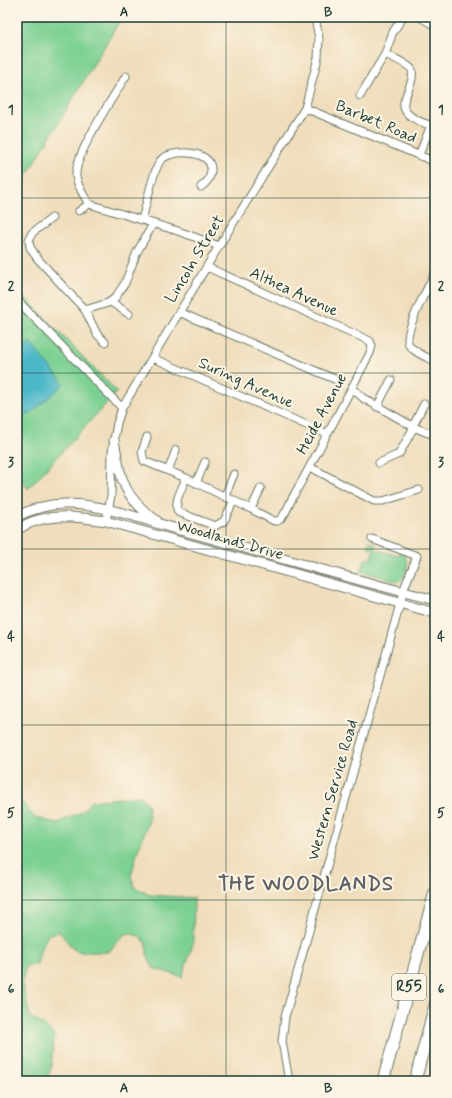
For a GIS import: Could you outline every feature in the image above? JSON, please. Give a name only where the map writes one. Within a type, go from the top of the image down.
[{"type":"main road","points":[[114,440],[120,474],[128,492],[139,507],[165,526]]},
{"type":"main road","name":"Woodlands Drive","points":[[17,516],[39,507],[56,504],[69,504],[108,509],[435,600]]},
{"type":"main road","name":"Woodlands Drive","points":[[17,530],[31,523],[60,516],[106,521],[435,613]]},
{"type":"main road","name":"R55","points":[[383,1081],[435,892]]},
{"type":"main road","name":"R55","points":[[414,1081],[435,1005]]},
{"type":"street","name":"Lincoln Street","points":[[106,521],[111,496],[112,452],[117,423],[122,408],[219,246],[306,108],[318,58],[319,39],[315,17]]},
{"type":"street","points":[[360,96],[385,54],[402,17]]},
{"type":"street","points":[[420,17],[435,26]]},
{"type":"street","points":[[385,54],[412,69],[413,75],[404,101],[404,109],[410,116],[433,126],[420,155]]},
{"type":"street","points":[[126,76],[88,139],[79,160],[76,179],[89,204],[178,231],[219,246]]},
{"type":"street","name":"Barbet Road","points":[[306,108],[435,162]]},
{"type":"street","points":[[142,220],[157,167],[163,158],[168,155],[186,153],[204,156],[209,162],[211,173],[207,181],[201,187]]},
{"type":"street","points":[[79,212],[89,204]]},
{"type":"street","points":[[52,218],[32,233],[29,240],[30,247],[37,258],[85,310],[97,334],[105,342]]},
{"type":"street","points":[[85,310],[111,302],[125,283],[137,252],[153,224]]},
{"type":"street","name":"Althea Avenue","points":[[207,267],[370,341]]},
{"type":"street","points":[[435,273],[409,327],[407,339],[412,349],[435,361]]},
{"type":"street","points":[[17,300],[122,408]]},
{"type":"street","points":[[111,302],[129,314]]},
{"type":"street","points":[[179,312],[339,381]]},
{"type":"street","name":"Heide Avenue","points":[[251,508],[274,521],[278,522],[282,518],[370,353],[372,346],[370,341]]},
{"type":"street","name":"Suring Avenue","points":[[153,358],[327,434]]},
{"type":"street","points":[[377,407],[391,380]]},
{"type":"street","points":[[352,388],[363,398],[377,407],[414,426],[429,433],[433,432],[435,429]]},
{"type":"street","points":[[379,463],[399,454],[424,404]]},
{"type":"street","points":[[148,436],[142,452],[142,460],[146,463],[186,478],[251,508],[261,488]]},
{"type":"street","points":[[168,471],[176,450]]},
{"type":"street","points":[[196,483],[205,462]]},
{"type":"street","points":[[310,467],[374,501],[383,501],[419,490]]},
{"type":"street","points":[[225,496],[234,474]]},
{"type":"street","points":[[186,478],[177,501],[176,509],[178,512],[215,526],[224,521],[234,500]]},
{"type":"street","name":"Western Service Road","points":[[289,1081],[282,1040],[285,1017],[403,592],[417,556],[372,539]]},
{"type":"green space","points":[[17,17],[122,17],[17,192]]},
{"type":"green space","points":[[17,289],[117,392],[28,489],[17,476]]},
{"type":"green space","points":[[369,541],[376,544],[375,549],[398,556],[400,551],[404,555],[407,567],[404,575],[398,582],[361,571],[366,558],[371,560],[374,550],[368,547]]},
{"type":"green space","points":[[140,796],[148,804],[149,820],[137,853],[131,876],[135,887],[149,895],[194,898],[193,944],[182,977],[153,968],[147,954],[146,943],[139,936],[127,933],[119,939],[109,952],[81,952],[73,949],[60,932],[49,934],[41,948],[37,964],[26,966],[22,982],[30,1017],[48,1028],[54,1036],[51,1069],[46,1081],[17,1081],[17,797],[35,818],[57,823],[82,812],[91,801]]},
{"type":"water","points":[[30,343],[64,384],[30,414],[23,416],[17,408],[17,355]]},
{"type":"district","name":"THE WOODLANDS","points":[[306,884]]}]
